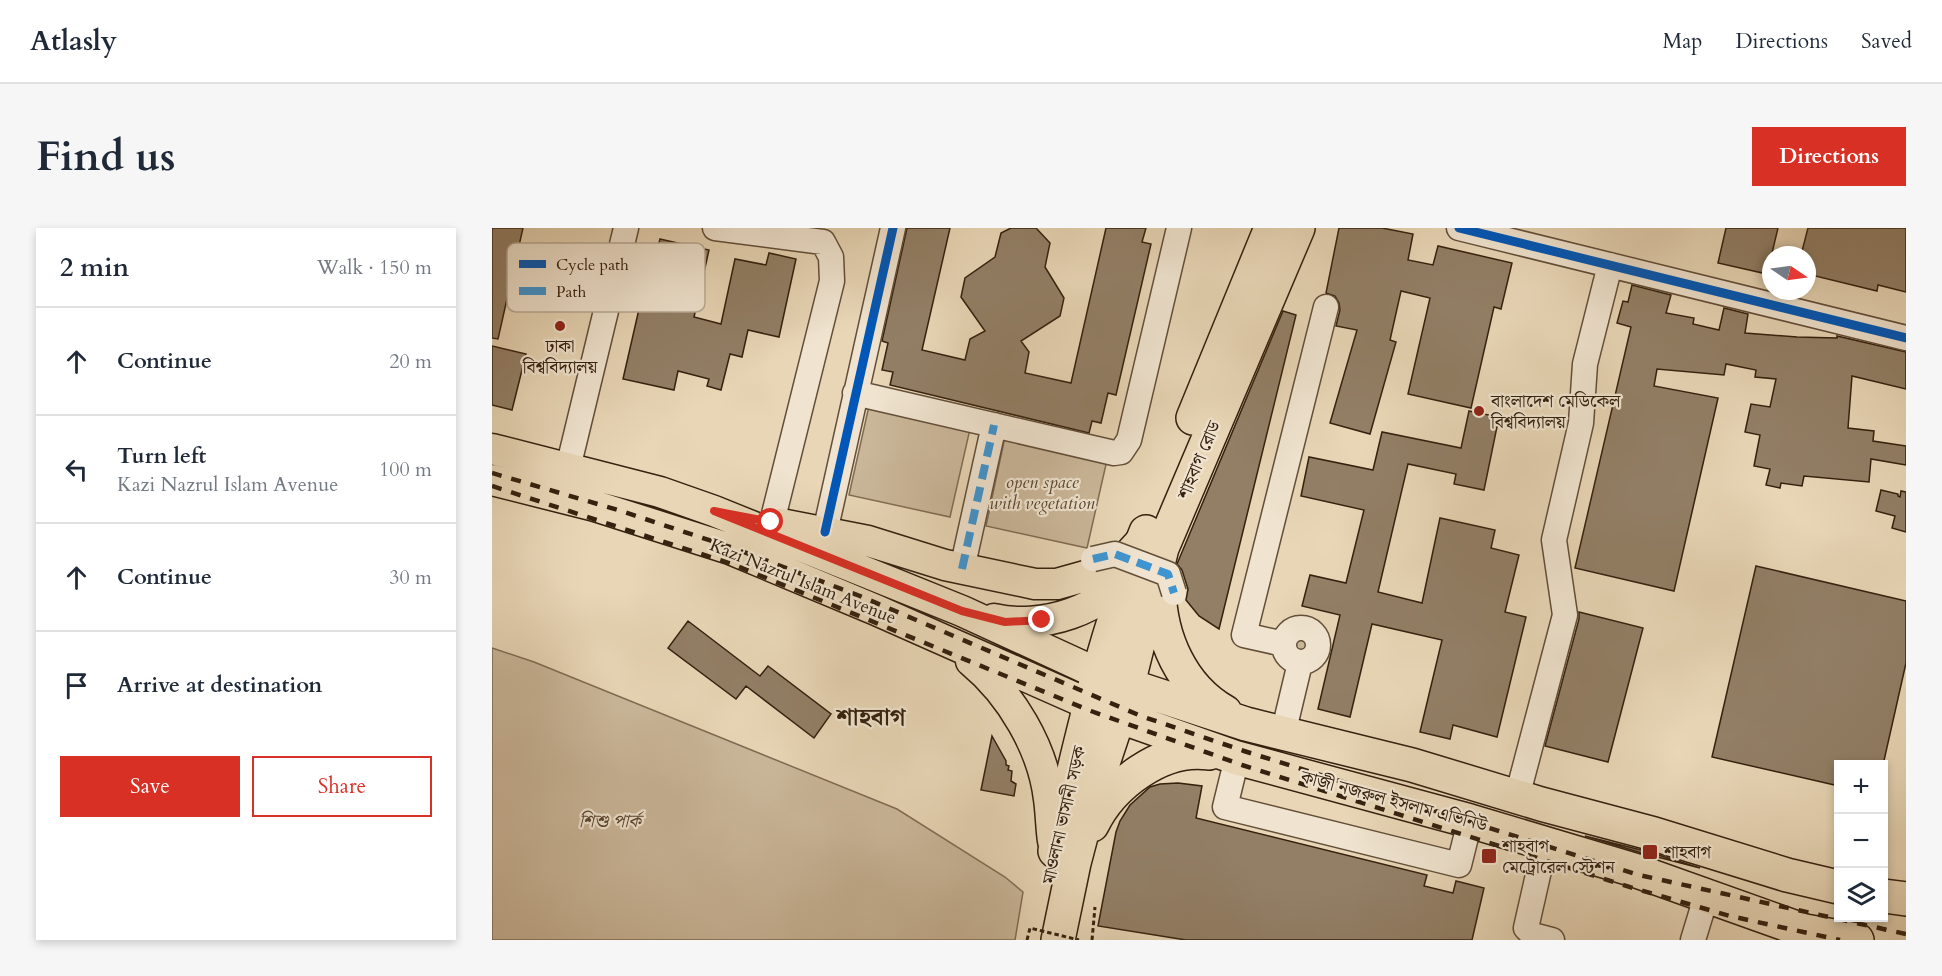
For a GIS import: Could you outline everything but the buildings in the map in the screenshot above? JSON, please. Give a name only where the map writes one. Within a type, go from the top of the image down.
[{"type":"highway","name":"শাহবাগ রোড","points":[[1108,695],[1153,543],[1271,228]]},
{"type":"highway","name":"শাহবাগ রোড","points":[[1153,543],[1298,228]]},
{"type":"highway","points":[[1153,543],[1160,616],[1169,645],[1180,667],[1195,688],[1212,705],[1246,724]]},
{"type":"highway","name":"কাজী নজরুল ইসলাম এভিনিউ","points":[[1108,695],[1246,724],[1412,765],[1517,797],[1654,834],[1786,875],[1834,886]]},
{"type":"highway","name":"কাজী নজরুল ইসলাম এভিনিউ","points":[[1108,695],[1237,758],[1470,821],[1707,894],[1804,935],[1848,939]]},
{"type":"highway","name":"মাওলানা ভাসানী সড়ক","points":[[1035,940],[1064,859],[1090,802],[1108,695]]},
{"type":"highway","points":[[1064,859],[1112,795],[1142,771],[1163,758],[1203,752],[1237,758]]},
{"type":"highway","name":"মাওলানা ভাসানী সড়ক","points":[[1058,940],[1064,859]]},
{"type":"highway","points":[[1888,897],[1906,899]]},
{"type":"main road","name":"Kazi Nazrul Islam Avenue","points":[[492,448],[660,492],[714,511],[962,611],[1108,695]]},
{"type":"main road","name":"Kazi Nazrul Islam Avenue","points":[[492,480],[595,506],[730,549],[886,614],[950,645],[1108,695]]},
{"type":"main road","points":[[714,511],[868,541],[962,569],[1035,584],[1057,584],[1107,570],[1153,543]]},
{"type":"main road","points":[[962,611],[1005,622],[1042,620],[1076,612],[1104,598],[1153,543]]},
{"type":"main road","points":[[950,645],[989,676],[1009,701],[1025,727],[1039,760],[1064,859]]},
{"type":"street","points":[[622,243],[626,228]]},
{"type":"street","points":[[715,228],[822,243],[831,257],[832,281],[771,522]]},
{"type":"street","points":[[825,532],[893,228]]},
{"type":"street","points":[[855,393],[1114,453],[1120,452],[1129,440],[1179,228]]},
{"type":"street","points":[[1459,228],[1906,338]]},
{"type":"street","points":[[1517,797],[1565,615],[1554,540],[1581,423],[1585,364],[1611,266]]},
{"type":"street","points":[[1283,734],[1300,663],[1290,658],[1284,649],[1284,644],[1244,635],[1326,307]]},
{"type":"street","points":[[568,468],[606,312]]},
{"type":"street","points":[[962,569],[994,425]]},
{"type":"street","points":[[1093,560],[1115,554],[1168,574],[1174,593]]},
{"type":"street","points":[[1237,758],[1225,807],[1459,865],[1470,821]]},
{"type":"street","points":[[1545,844],[1526,928],[1533,935],[1552,940]]},
{"type":"street","points":[[1693,940],[1707,894]]},
{"type":"path","points":[[1092,940],[1095,907]]},
{"type":"path","points":[[1027,940],[1030,928],[1079,940]]},
{"type":"green space","points":[[869,406],[970,429],[950,517],[849,495]]},
{"type":"green space","name":"open space with vegetation","points":[[1005,437],[1107,460],[1087,548],[986,526]]},
{"type":"green space","points":[[1298,636],[1306,636],[1311,641],[1309,652],[1298,654],[1293,649],[1293,641]]},
{"type":"green space","name":"শিশু পার্ক","points":[[492,648],[534,662],[897,809],[1005,877],[1023,892],[1015,940],[492,940]]},
{"type":"railway","points":[[492,473],[618,510],[736,549],[860,596],[1141,716],[1244,751],[1639,875],[1906,934]]},
{"type":"railway","points":[[492,486],[732,564],[1091,711],[1242,765],[1633,888],[1730,916],[1840,940]]},
{"type":"marked path","points":[[962,569],[994,425]]},
{"type":"marked path","points":[[1093,559],[1115,554],[1168,574],[1174,593]]},
{"type":"cycle path","points":[[825,532],[893,228]]},
{"type":"cycle path","points":[[1459,228],[1906,338]]},
{"type":"place","name":"ঢাকা বিশ্ববিদ্যালয়","points":[[560,326]]},
{"type":"place","name":"বাংলাদেশ মেডিকেল বিশ্ববিদ্যালয়","points":[[1479,411]]},
{"type":"place","name":"শাহবাগ","points":[[1650,852]]},
{"type":"place","name":"শাহবাগ মেট্রোরেল স্টেশন","points":[[1489,856]]},
{"type":"district","name":"শাহবাগ","points":[[871,717]]},
{"type":"route","points":[[771,522],[714,511],[962,611],[1005,622],[1042,620]]}]
